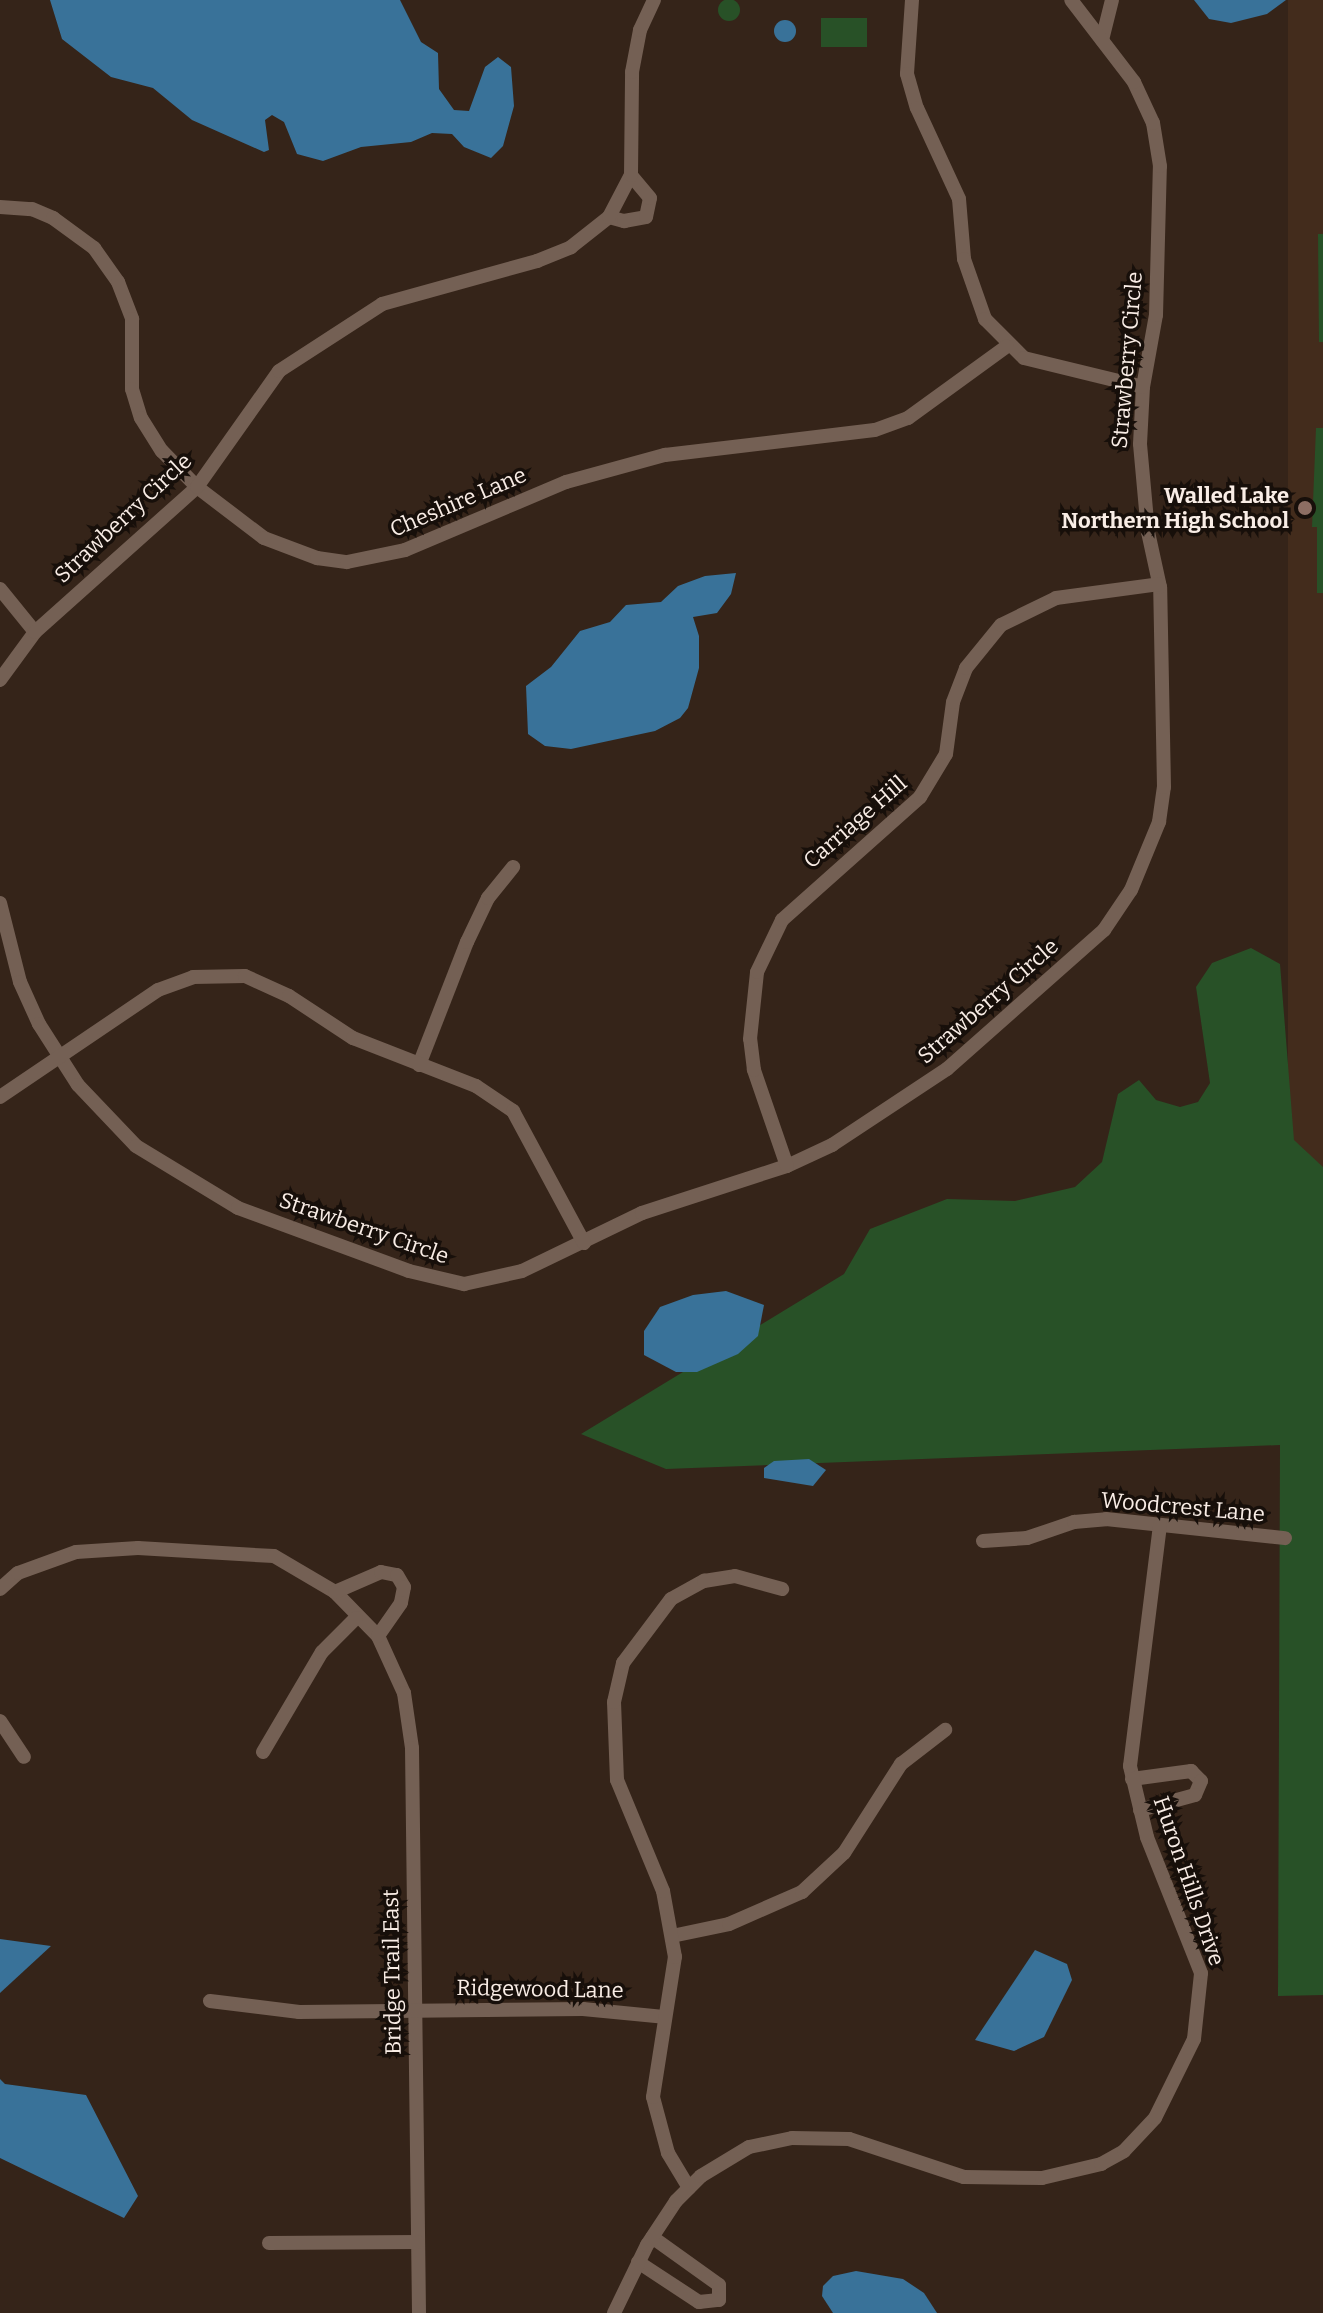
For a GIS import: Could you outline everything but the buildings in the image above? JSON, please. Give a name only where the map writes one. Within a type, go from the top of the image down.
[{"type":"street","name":"Strawberry Circle","points":[[0,680],[35,632],[197,487],[279,371],[318,342],[382,304],[571,247],[609,217],[631,175],[632,72],[640,30],[654,0]]},
{"type":"street","points":[[912,0],[907,68],[913,97],[959,199],[969,281],[985,319],[1007,346],[1048,368],[1143,387]]},
{"type":"street","name":"Strawberry Circle","points":[[0,903],[20,982],[61,1057],[78,1085],[136,1146],[186,1180],[238,1208],[409,1271],[464,1284],[494,1279],[584,1243],[667,1204],[787,1166],[832,1145],[947,1069],[1104,930],[1131,890],[1159,822],[1164,787],[1159,584],[1141,472],[1143,387],[1156,315],[1160,166],[1153,123],[1134,82],[1071,0]]},
{"type":"street","points":[[1102,40],[1112,0]]},
{"type":"street","name":"Strawberry Circle","points":[[609,217],[624,221],[646,217],[650,198],[631,175]]},
{"type":"street","name":"Cheshire Lane","points":[[0,207],[32,209],[62,223],[94,248],[118,282],[132,319],[132,389],[141,418],[162,451],[197,487],[264,538],[317,558],[377,558],[566,482],[665,455],[875,430],[908,418],[1007,346]]},
{"type":"street","name":"Carriage Hill","points":[[787,1166],[754,1070],[750,1039],[757,972],[782,920],[920,797],[946,754],[953,702],[966,668],[1001,625],[1056,598],[1159,584]]},
{"type":"street","points":[[0,589],[35,632]]},
{"type":"street","points":[[419,1065],[467,942],[488,898],[513,867]]},
{"type":"street","points":[[0,1097],[158,990],[193,977],[219,974],[245,976],[289,996],[353,1038],[476,1086],[513,1111],[584,1243]]},
{"type":"street","name":"Woodcrest Lane","points":[[983,1541],[1027,1538],[1074,1522],[1160,1525],[1285,1538]]},
{"type":"street","name":"Huron Hills Drive","points":[[614,2313],[652,2237],[689,2188],[749,2147],[792,2138],[849,2139],[925,2167],[987,2178],[1069,2175],[1124,2151],[1155,2118],[1194,2039],[1201,1988],[1192,1943],[1140,1810],[1132,1779],[1134,1712],[1160,1525]]},
{"type":"street","name":"Bridge Trail East","points":[[0,1589],[18,1573],[76,1552],[138,1548],[274,1556],[335,1592],[356,1618],[378,1636],[404,1693],[412,1748],[419,2313]]},
{"type":"street","points":[[335,1592],[381,1572],[397,1575],[404,1587],[401,1603],[378,1636]]},
{"type":"street","points":[[689,2188],[668,2153],[653,2097],[674,1968],[672,1936],[663,1891],[617,1780],[614,1702],[623,1663],[644,1628],[671,1599],[704,1581],[735,1576],[782,1589]]},
{"type":"street","points":[[263,1752],[322,1652],[356,1618]]},
{"type":"street","points":[[0,1721],[24,1757]]},
{"type":"street","points":[[672,1936],[744,1919],[802,1892],[844,1853],[901,1764],[945,1730]]},
{"type":"street","points":[[1132,1779],[1191,1771],[1201,1781],[1195,1795],[1140,1810]]},
{"type":"street","name":"Ridgewood Lane","points":[[210,2001],[299,2012],[595,2009],[664,2017]]},
{"type":"street","points":[[638,2262],[699,2302],[719,2300],[719,2285],[652,2237]]},
{"type":"street","points":[[269,2243],[418,2242]]},
{"type":"shaded area","name":"Walled Lake Northern High School","points":[[1288,0],[1323,0],[1323,1269],[1288,1269]]},
{"type":"green space","points":[[729,-1],[737,2],[740,10],[737,18],[729,21],[721,18],[718,10],[721,2]]},
{"type":"green space","points":[[821,18],[867,18],[867,47],[821,47]]},
{"type":"green space","points":[[1318,234],[1323,234],[1323,342],[1319,342]]},
{"type":"green space","points":[[1316,428],[1323,428],[1323,593],[1317,593],[1317,527],[1312,527]]},
{"type":"green space","points":[[1251,948],[1280,964],[1294,1140],[1323,1167],[1323,1995],[1278,1996],[1280,1445],[666,1469],[581,1434],[844,1274],[870,1229],[947,1199],[1015,1201],[1075,1187],[1102,1162],[1118,1094],[1139,1080],[1156,1100],[1180,1107],[1198,1102],[1210,1083],[1196,987],[1212,963]]},
{"type":"water","points":[[50,0],[400,0],[421,42],[438,53],[439,89],[454,110],[469,111],[485,67],[498,57],[511,67],[514,106],[503,146],[491,158],[464,147],[452,134],[432,133],[411,142],[361,147],[323,161],[297,154],[284,122],[272,115],[265,120],[269,150],[264,152],[192,120],[153,88],[111,77],[62,39]]},
{"type":"water","points":[[1194,0],[1286,0],[1267,14],[1231,23],[1209,19]]},
{"type":"water","points":[[785,20],[793,23],[796,31],[793,39],[785,42],[777,39],[774,31],[777,23]]},
{"type":"water","points":[[736,573],[731,594],[717,613],[693,617],[699,636],[699,668],[688,708],[680,718],[655,731],[571,749],[545,746],[528,734],[526,686],[551,667],[580,631],[610,622],[626,605],[661,602],[678,586],[705,576]]},
{"type":"water","points":[[726,1291],[764,1305],[758,1336],[738,1354],[697,1372],[676,1372],[644,1355],[644,1331],[660,1307],[693,1295]]},
{"type":"water","points":[[809,1459],[826,1470],[813,1486],[764,1478],[764,1468],[774,1461]]},
{"type":"water","points":[[0,1939],[51,1946],[0,1993]]},
{"type":"water","points":[[1035,1950],[1067,1964],[1072,1980],[1044,2037],[1014,2051],[975,2040]]},
{"type":"water","points":[[0,2079],[5,2084],[86,2095],[138,2196],[124,2218],[0,2158]]},
{"type":"water","points":[[856,2271],[903,2279],[924,2293],[937,2313],[833,2313],[822,2296],[823,2286],[833,2276]]},
{"type":"place","name":"Walled Lake Northern High School","points":[[1305,508]]}]
